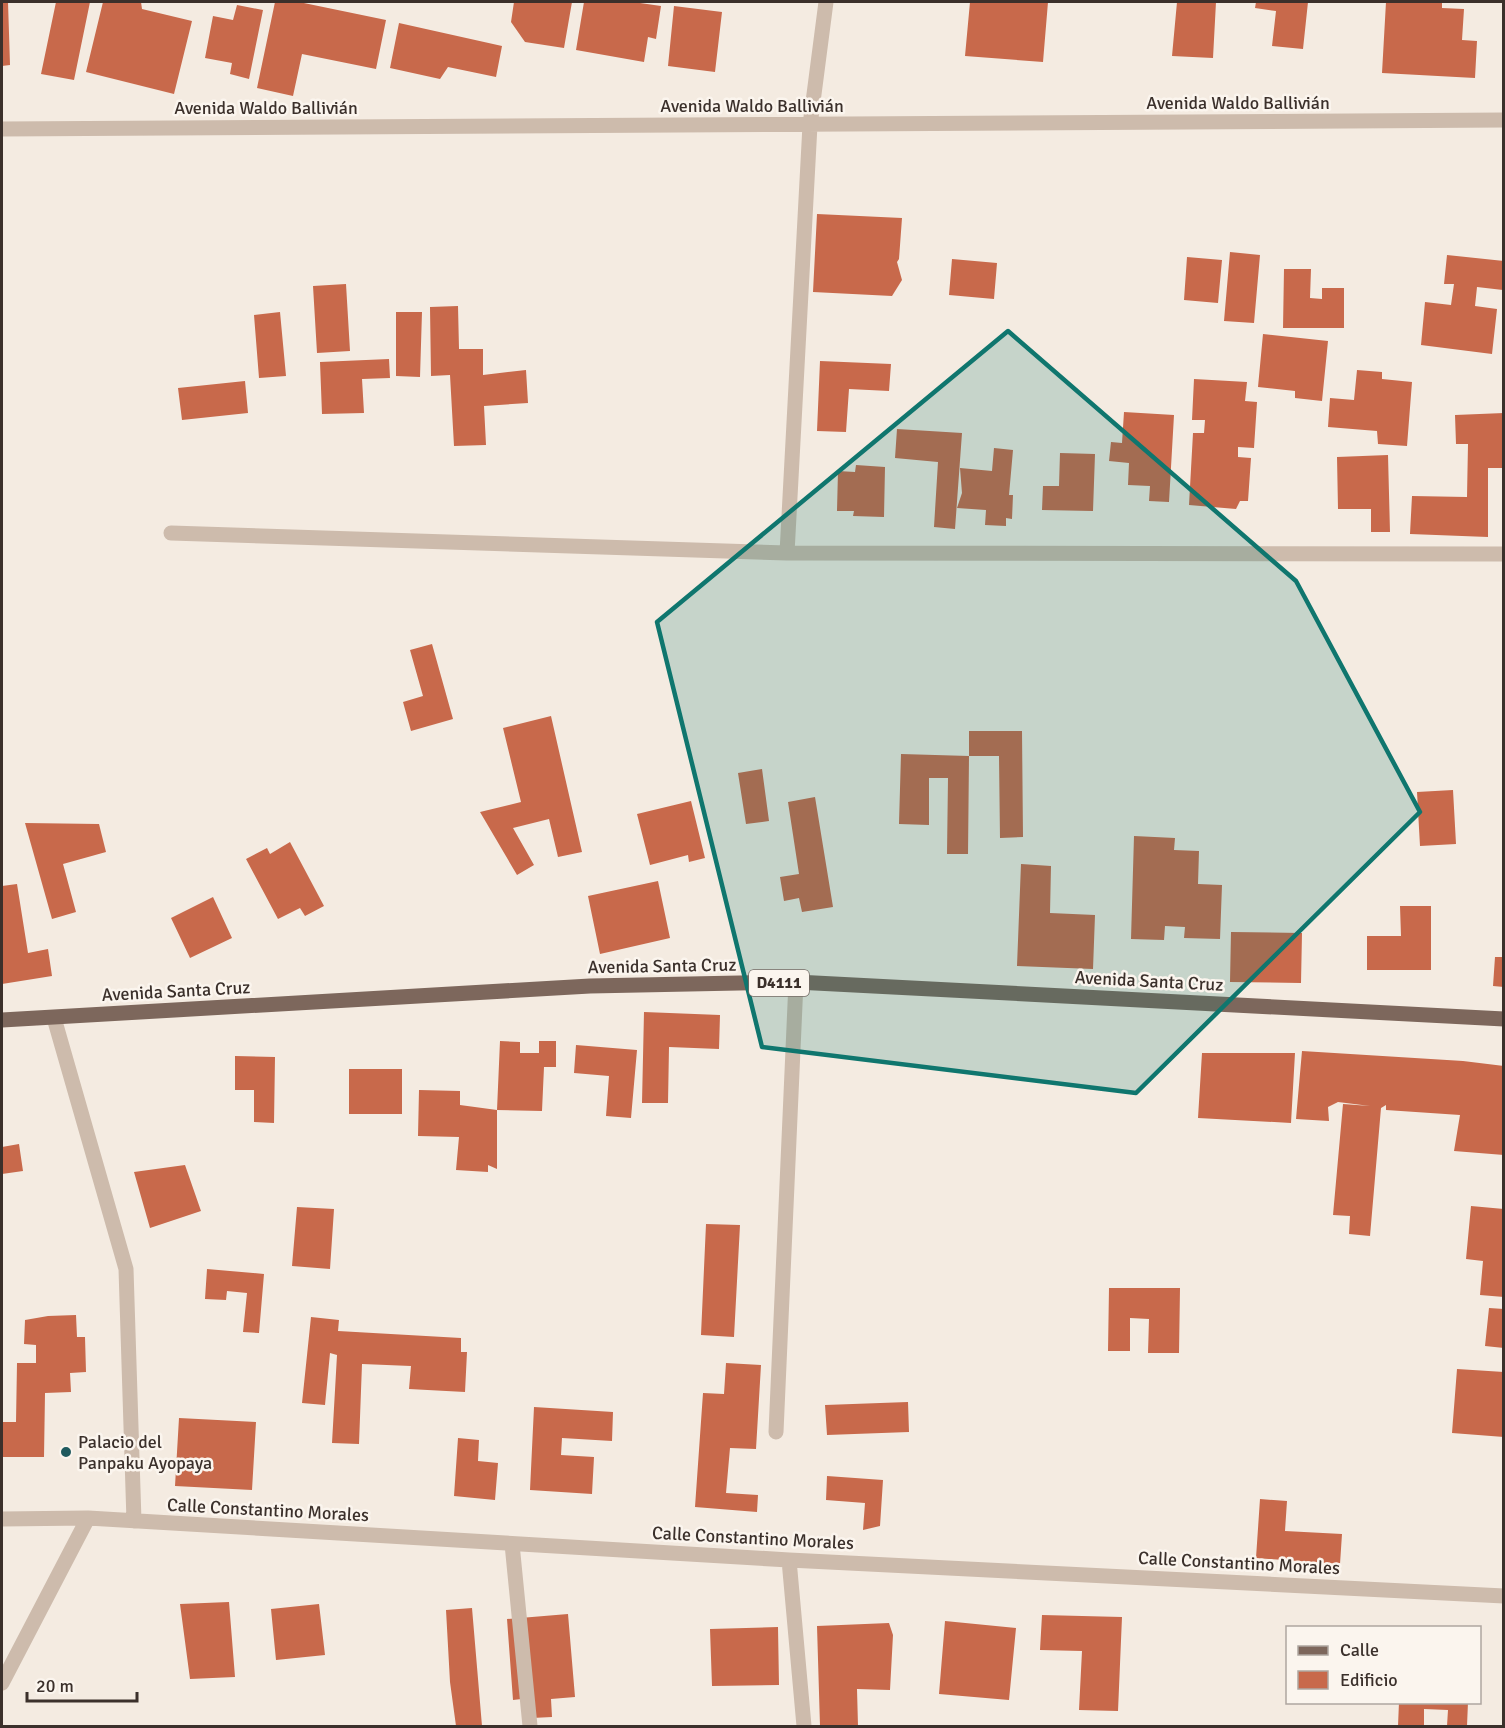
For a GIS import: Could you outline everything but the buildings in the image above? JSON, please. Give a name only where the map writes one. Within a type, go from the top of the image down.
[{"type":"main road","name":"Avenida Santa Cruz","points":[[2,1020],[590,986],[796,982],[1503,1019]]},
{"type":"street","points":[[787,553],[810,125],[826,2]]},
{"type":"street","name":"Avenida Waldo Ballivián","points":[[2,129],[1503,120]]},
{"type":"street","points":[[171,532],[787,553],[1503,554]]},
{"type":"street","points":[[776,1432],[796,982]]},
{"type":"street","points":[[54,1018],[126,1269],[134,1521]]},
{"type":"street","points":[[2,1683],[88,1518]]},
{"type":"street","name":"Calle Constantino Morales","points":[[2,1519],[88,1518],[789,1560],[1503,1596]]},
{"type":"street","points":[[512,1544],[530,1726]]},
{"type":"street","points":[[789,1560],[804,1726]]},
{"type":"highlighted area","points":[[1008,331],[1296,581],[1420,812],[1136,1093],[762,1047],[657,622]]},
{"type":"place","name":"Palacio del Panpaku Ayopaya","points":[[66,1452]]}]
